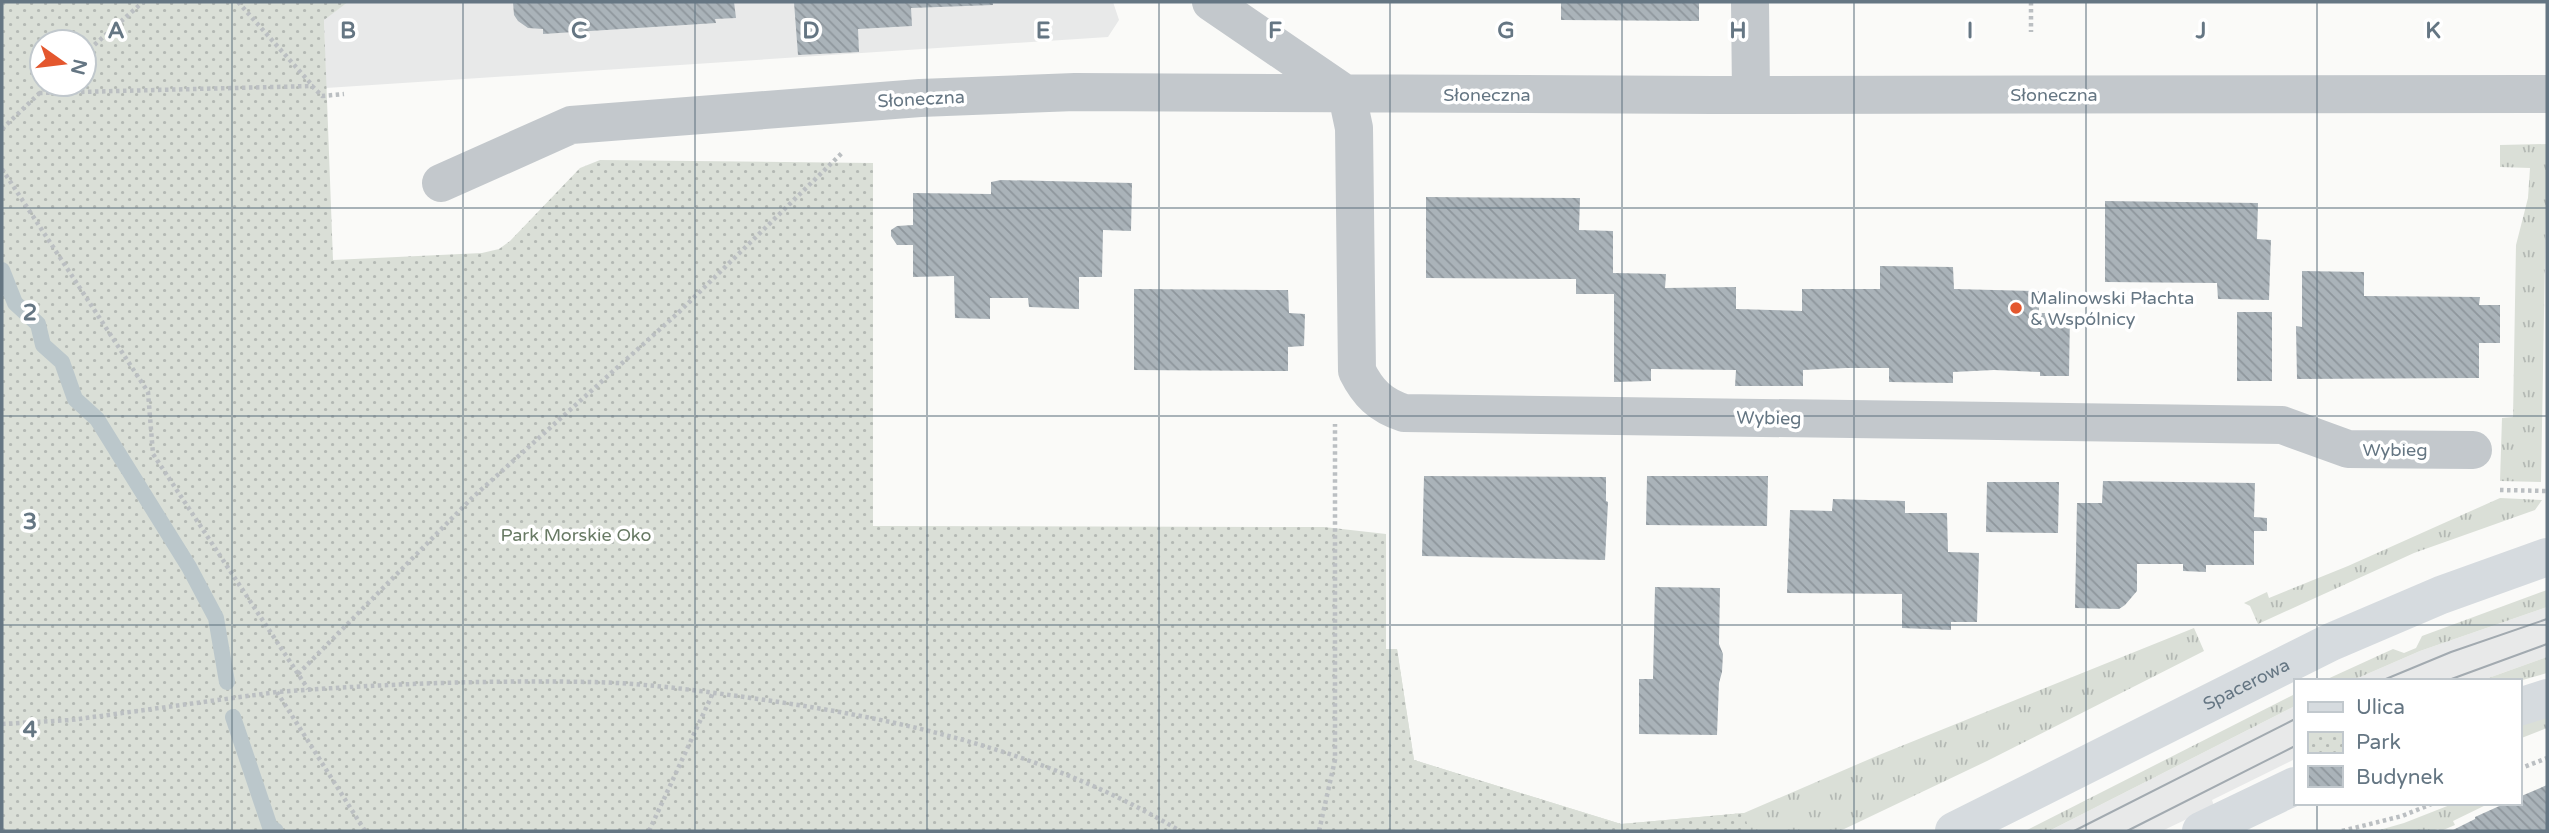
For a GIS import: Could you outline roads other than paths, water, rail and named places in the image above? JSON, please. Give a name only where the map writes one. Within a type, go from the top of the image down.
[{"type":"main road","name":"Spacerowa","points":[[1954,831],[2331,642],[2441,595],[2547,557]]},
{"type":"main road","points":[[2521,706],[2547,698]]},
{"type":"main road","points":[[2201,831],[2294,786]]},
{"type":"street","points":[[1211,2],[1347,95]]},
{"type":"street","points":[[1750,2],[1751,95]]},
{"type":"street","name":"Słoneczna","points":[[441,183],[572,125],[920,98],[1075,92],[1347,95],[2547,94]]},
{"type":"street","name":"Wybieg","points":[[1347,95],[1354,128],[1357,370],[1374,398],[1387,408],[1404,413],[2283,425],[2348,449],[2473,450]]},
{"type":"waterway","points":[[2,270],[15,303],[38,324],[43,345],[62,362],[75,399],[97,419],[189,567],[216,618],[227,682]]},
{"type":"waterway","points":[[233,717],[270,827],[276,831]]},
{"type":"tram line","points":[[2386,679],[2451,652],[2547,619]]},
{"type":"tram line","points":[[2451,679],[2547,644]]},
{"type":"tram line","points":[[2074,831],[2294,720]]},
{"type":"tram line","points":[[2127,831],[2294,747]]},
{"type":"place","name":"Malinowski Płachta & Wspólnicy","points":[[2016,308]]},
{"type":"park label","name":"Park Morskie Oko","points":[[576,535]]}]
